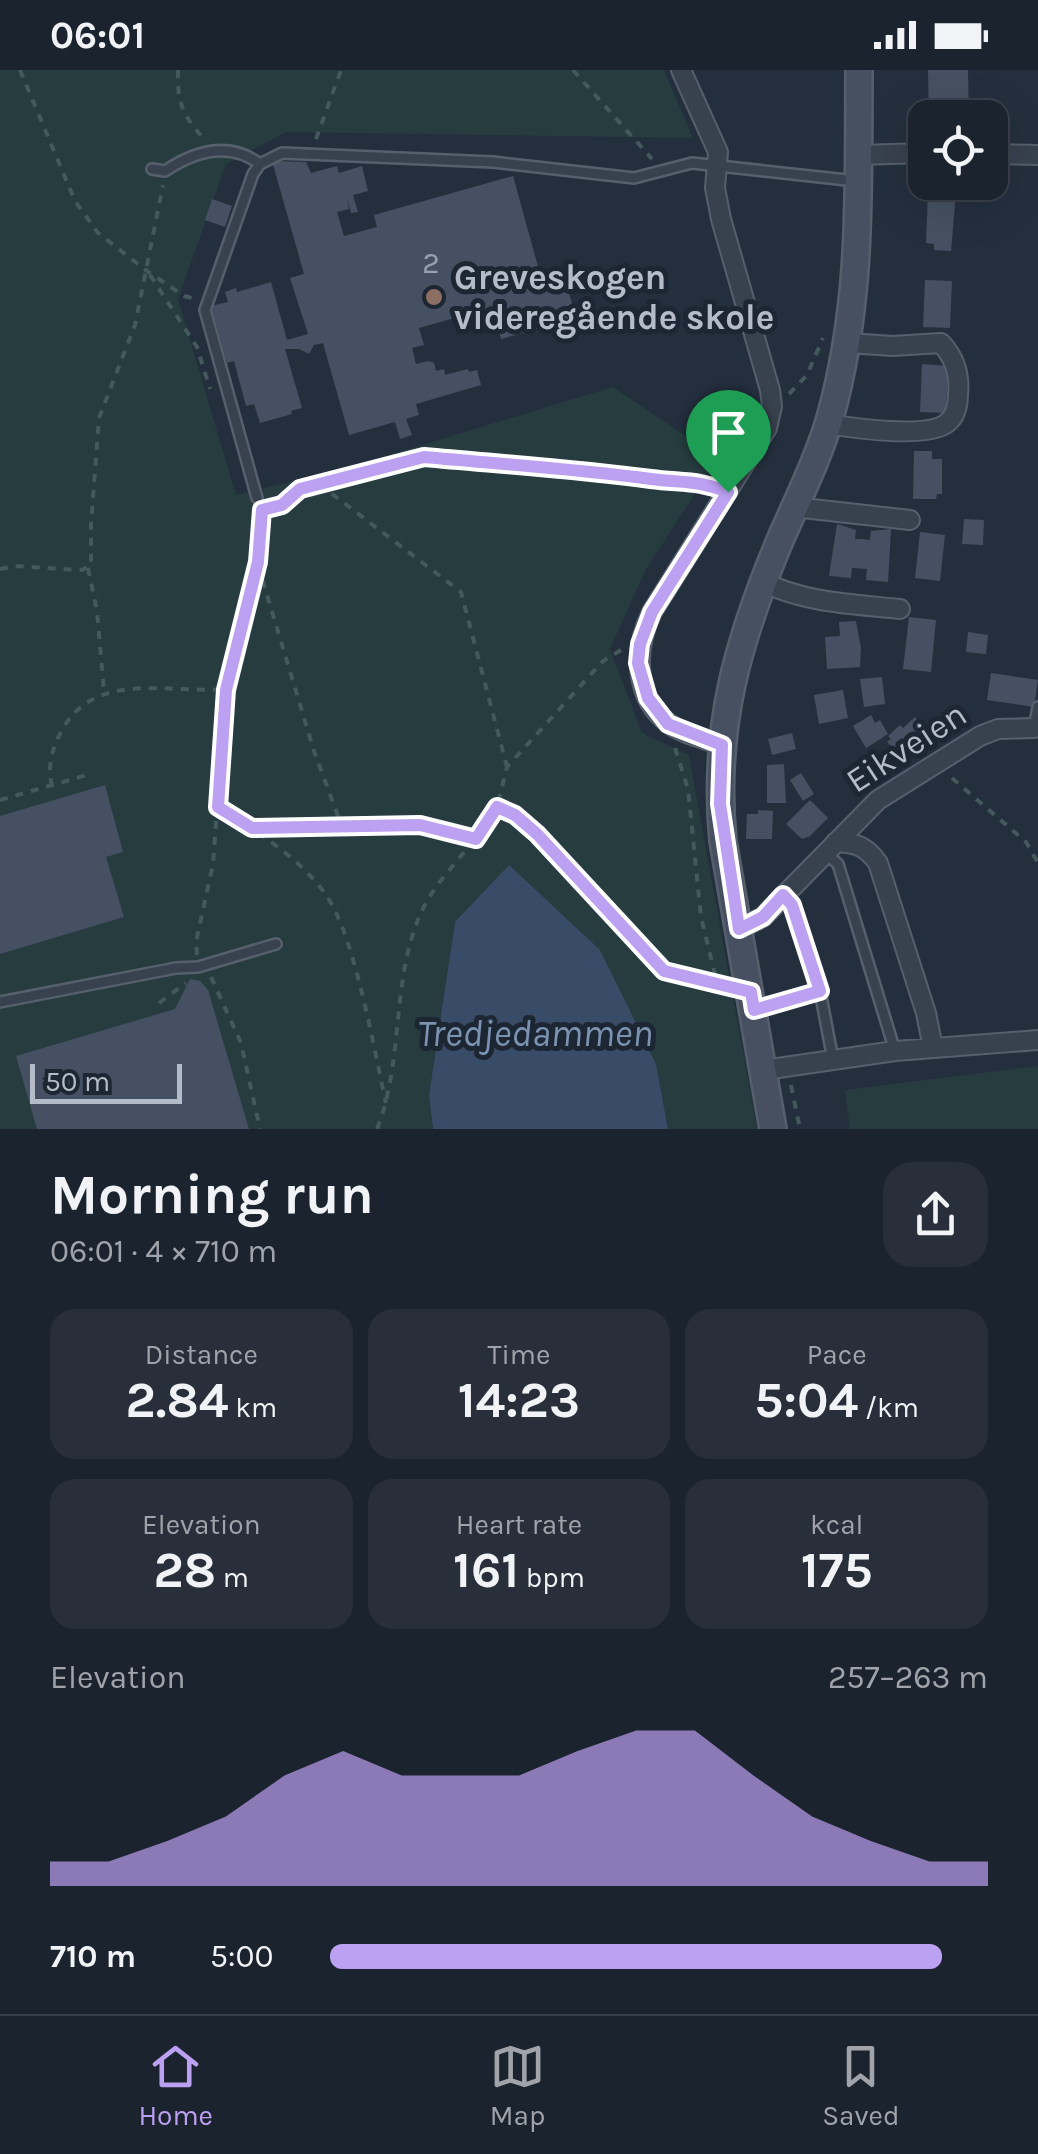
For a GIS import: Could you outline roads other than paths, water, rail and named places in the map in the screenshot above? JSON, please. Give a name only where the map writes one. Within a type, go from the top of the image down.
[{"type":"main road","points":[[773,1129],[720,804],[722,745],[736,660],[762,582],[828,424],[835,340],[858,265],[859,70]]},
{"type":"street","points":[[681,70],[718,152],[716,188],[721,219],[772,406],[767,428],[652,612],[640,644],[642,681],[658,714],[676,729],[722,745]]},
{"type":"street","points":[[858,154],[908,153]]},
{"type":"street","points":[[1008,154],[1038,155]]},
{"type":"street","points":[[828,424],[857,429],[936,430],[954,416],[958,404],[957,370],[941,343],[893,346],[835,340]]},
{"type":"street","points":[[794,507],[910,520]]},
{"type":"street","points":[[762,582],[815,601],[900,609]]},
{"type":"street","name":"Eikveien","points":[[739,929],[763,917],[878,800],[980,736],[998,729],[1034,728]]},
{"type":"street","points":[[830,848],[859,844],[878,863],[926,1012],[933,1048]]},
{"type":"street","points":[[764,1070],[896,1051],[1038,1040]]},
{"type":"lane","points":[[152,169],[166,171],[181,160],[214,150],[247,154],[260,164]]},
{"type":"lane","points":[[257,498],[205,310],[260,164],[282,152],[492,162],[634,178],[692,163],[858,182]]},
{"type":"lane","points":[[1034,728],[1038,707]]},
{"type":"lane","points":[[830,848],[896,1051]]},
{"type":"lane","points":[[783,895],[792,905],[820,991],[833,1060]]},
{"type":"lane","points":[[0,1002],[198,967],[276,944]]},
{"type":"water","name":"Tredjedammen","points":[[509,865],[600,950],[656,1064],[668,1129],[433,1129],[429,1095],[455,922]]},
{"type":"place","name":"Greveskogen videregående skole","points":[[434,297]]}]
